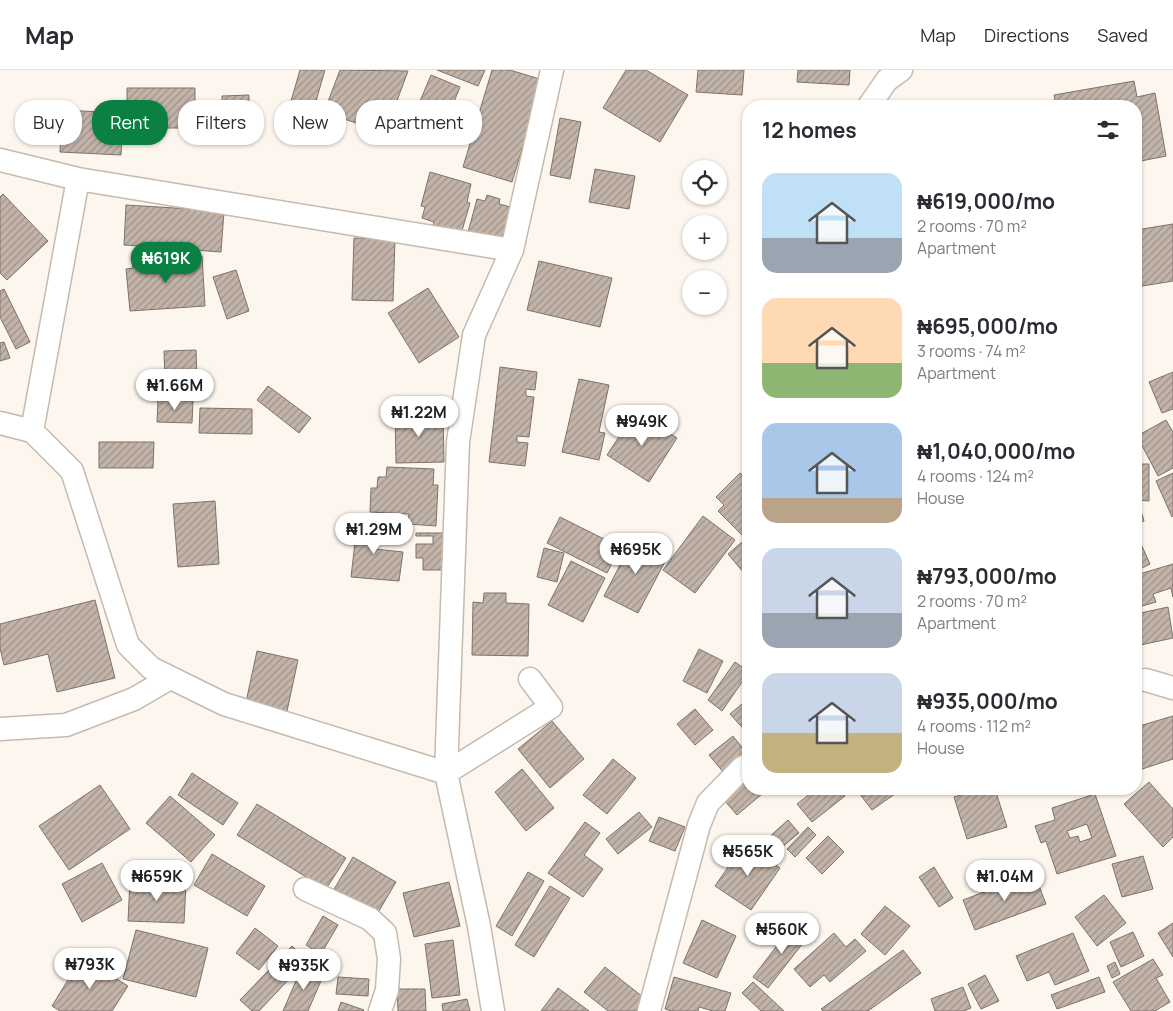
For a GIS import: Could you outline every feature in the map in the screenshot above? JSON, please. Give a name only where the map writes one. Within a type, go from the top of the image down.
[{"type":"street","points":[[493,1011],[479,926],[446,773],[458,442],[474,335],[512,250],[552,70]]},
{"type":"street","points":[[873,100],[887,80],[901,70]]},
{"type":"street","points":[[0,160],[78,179],[512,250]]},
{"type":"street","points":[[32,431],[78,179]]},
{"type":"street","points":[[0,423],[32,431],[72,471],[128,645],[151,668],[170,678],[224,704],[446,773],[551,707],[530,679]]},
{"type":"street","points":[[0,729],[66,725],[134,699],[170,678]]},
{"type":"street","points":[[1146,680],[1173,688]]},
{"type":"street","points":[[649,1011],[698,826],[708,803],[742,768]]},
{"type":"street","points":[[305,889],[370,918],[384,933],[389,959],[387,990],[380,1011]]},
{"type":"building","points":[[300,70],[325,70],[316,100],[291,100]]},
{"type":"building","points":[[340,70],[408,71],[397,100],[356,100],[356,123],[346,120],[346,100],[329,100]]},
{"type":"building","points":[[437,70],[485,70],[478,86]]},
{"type":"building","points":[[492,70],[510,70],[543,80],[512,182],[463,167],[470,145],[482,145],[482,103]]},
{"type":"building","points":[[626,70],[646,70],[688,95],[660,142],[603,108]]},
{"type":"building","points":[[698,70],[744,70],[742,95],[696,92]]},
{"type":"building","points":[[798,70],[850,70],[849,85],[797,82]]},
{"type":"building","points":[[431,75],[460,87],[455,100],[420,100]]},
{"type":"building","points":[[1134,81],[1137,97],[1155,93],[1166,156],[1142,161],[1142,100],[1055,100],[1054,95]]},
{"type":"building","points":[[127,88],[195,88],[195,100],[178,100],[178,128],[168,128],[168,100],[127,100]]},
{"type":"building","points":[[249,95],[249,100],[222,100],[222,96]]},
{"type":"building","points":[[82,111],[92,111],[92,145],[121,145],[121,155],[60,152],[60,145],[82,145]]},
{"type":"building","points":[[560,118],[581,122],[570,179],[550,175]]},
{"type":"building","points":[[595,169],[635,176],[629,209],[589,202]]},
{"type":"building","points":[[430,172],[471,184],[467,202],[470,203],[461,234],[433,226],[434,222],[422,218],[425,207],[421,206]]},
{"type":"building","points":[[3,194],[48,241],[7,280],[0,273],[0,197]]},
{"type":"building","points":[[487,195],[500,199],[499,204],[514,208],[505,245],[467,236],[477,199],[485,201]]},
{"type":"building","points":[[126,205],[224,211],[221,252],[124,245]]},
{"type":"building","points":[[1173,224],[1173,281],[1142,286],[1142,229]]},
{"type":"building","points":[[354,238],[395,239],[393,301],[352,300]]},
{"type":"building","points":[[202,256],[205,306],[130,311],[126,269],[133,268],[132,261]]},
{"type":"building","points":[[539,261],[612,278],[600,327],[527,310]]},
{"type":"building","points":[[236,270],[249,311],[227,319],[213,277]]},
{"type":"building","points":[[428,288],[459,337],[419,363],[388,313]]},
{"type":"building","points":[[4,289],[30,342],[16,349],[0,317],[0,291]]},
{"type":"building","points":[[4,342],[10,358],[0,361],[0,343]]},
{"type":"building","points":[[196,350],[197,380],[165,380],[164,351]]},
{"type":"building","points":[[500,367],[537,372],[535,390],[526,389],[526,396],[534,397],[529,437],[517,436],[517,442],[528,443],[525,466],[489,462]]},
{"type":"building","points":[[1173,372],[1173,409],[1162,413],[1149,382]]},
{"type":"building","points":[[579,379],[609,385],[599,432],[605,433],[599,460],[562,452]]},
{"type":"building","points":[[268,386],[311,418],[299,433],[257,400]]},
{"type":"building","points":[[158,399],[193,400],[192,423],[157,422]]},
{"type":"building","points":[[200,408],[252,409],[252,434],[199,433]]},
{"type":"building","points":[[443,412],[444,462],[396,463],[395,413]]},
{"type":"building","points":[[635,412],[677,438],[649,482],[607,455]]},
{"type":"building","points":[[1166,420],[1173,432],[1173,468],[1158,476],[1142,446],[1142,433]]},
{"type":"building","points":[[99,442],[154,442],[153,468],[99,468]]},
{"type":"building","points":[[1142,464],[1149,464],[1149,501],[1142,500]]},
{"type":"building","points":[[387,467],[434,469],[433,485],[438,485],[436,526],[408,524],[409,514],[370,512],[371,488],[377,488],[378,477],[386,477]]},
{"type":"building","points":[[740,473],[742,475],[742,535],[718,511],[724,505],[716,497]]},
{"type":"building","points":[[1173,473],[1173,516],[1172,517],[1156,481]]},
{"type":"building","points":[[215,501],[219,564],[178,567],[173,504]]},
{"type":"building","points":[[358,516],[378,518],[375,549],[403,552],[399,581],[351,577]]},
{"type":"building","points":[[703,516],[735,540],[695,593],[663,570]]},
{"type":"building","points":[[560,517],[620,547],[607,573],[547,543]]},
{"type":"building","points":[[416,533],[443,533],[443,570],[423,570],[423,558],[416,558],[416,544],[433,544],[433,536],[416,536]]},
{"type":"building","points":[[635,536],[669,554],[638,613],[604,596]]},
{"type":"building","points":[[742,542],[742,571],[728,554]]},
{"type":"building","points":[[1142,546],[1150,564],[1142,568]]},
{"type":"building","points":[[544,548],[564,553],[557,582],[537,577]]},
{"type":"building","points":[[571,561],[605,578],[583,622],[548,605]]},
{"type":"building","points":[[1173,564],[1173,597],[1171,588],[1153,594],[1156,602],[1142,606],[1142,573]]},
{"type":"building","points":[[484,593],[506,593],[506,603],[529,604],[528,656],[472,655],[473,602],[483,603]]},
{"type":"building","points":[[95,600],[115,678],[57,692],[48,654],[4,665],[0,648],[0,624]]},
{"type":"building","points":[[1168,607],[1173,638],[1142,645],[1142,613]]},
{"type":"building","points":[[699,649],[723,661],[707,693],[683,681]]},
{"type":"building","points":[[257,651],[298,660],[287,711],[246,702]]},
{"type":"building","points":[[735,662],[742,667],[742,682],[722,711],[708,700]]},
{"type":"building","points":[[742,704],[742,727],[730,714]]},
{"type":"building","points":[[695,709],[713,730],[695,745],[677,724]]},
{"type":"building","points":[[1173,716],[1173,759],[1142,769],[1142,725]]},
{"type":"building","points":[[552,721],[584,759],[550,788],[518,749]]},
{"type":"building","points":[[733,736],[742,747],[742,760],[725,774],[709,755]]},
{"type":"building","points":[[613,759],[636,778],[607,814],[583,795]]},
{"type":"building","points":[[522,769],[554,808],[526,831],[495,792]]},
{"type":"building","points":[[192,773],[238,803],[223,825],[178,795]]},
{"type":"building","points":[[1149,782],[1173,809],[1173,837],[1163,847],[1124,804],[1134,795],[1142,795],[1142,788]]},
{"type":"building","points":[[742,784],[742,795],[761,795],[737,815],[724,800]]},
{"type":"building","points":[[100,785],[130,829],[69,870],[39,826]]},
{"type":"building","points":[[808,795],[845,796],[812,822],[797,804]]},
{"type":"building","points":[[861,795],[893,795],[872,810]]},
{"type":"building","points":[[960,795],[997,795],[1007,827],[967,839],[954,797]]},
{"type":"building","points":[[1095,795],[1116,856],[1057,874],[1046,841],[1041,843],[1035,826],[1055,820],[1052,808]],"holes":[[[1087,824],[1092,838],[1080,842],[1078,836],[1070,838],[1067,831]]]},
{"type":"building","points":[[170,796],[215,835],[191,862],[146,823]]},
{"type":"building","points":[[257,804],[346,858],[326,889],[237,835]]},
{"type":"building","points":[[639,812],[652,827],[618,854],[606,839]]},
{"type":"building","points":[[659,817],[685,827],[675,851],[649,841]]},
{"type":"building","points":[[788,820],[799,833],[768,859],[758,847]]},
{"type":"building","points":[[585,822],[600,833],[584,855],[603,869],[583,897],[548,873]]},
{"type":"building","points":[[808,827],[816,835],[795,857],[787,849]]},
{"type":"building","points":[[828,836],[844,852],[822,874],[806,858]]},
{"type":"building","points":[[744,844],[780,868],[751,910],[715,886]]},
{"type":"building","points":[[212,854],[265,886],[247,916],[194,885]]},
{"type":"building","points":[[1143,856],[1153,889],[1122,897],[1112,864]]},
{"type":"building","points":[[353,857],[396,882],[376,916],[333,891]]},
{"type":"building","points":[[102,863],[122,900],[82,922],[62,884]]},
{"type":"building","points":[[934,867],[953,898],[939,907],[919,877]]},
{"type":"building","points":[[528,872],[544,881],[512,936],[496,926]]},
{"type":"building","points":[[1034,873],[1046,904],[975,930],[963,900]]},
{"type":"building","points":[[130,880],[186,883],[184,923],[128,921]]},
{"type":"building","points":[[449,882],[460,926],[414,937],[403,893]]},
{"type":"building","points":[[550,886],[570,898],[534,957],[515,945]]},
{"type":"building","points":[[1104,895],[1126,923],[1097,946],[1075,917]]},
{"type":"building","points":[[885,906],[910,926],[885,955],[861,934]]},
{"type":"building","points":[[323,916],[338,925],[321,954],[306,945]]},
{"type":"building","points":[[702,920],[736,936],[717,978],[683,963]]},
{"type":"building","points":[[795,922],[810,934],[768,988],[753,977]]},
{"type":"building","points":[[1173,923],[1173,957],[1158,933]]},
{"type":"building","points":[[255,928],[278,946],[259,970],[236,953]]},
{"type":"building","points":[[136,930],[208,948],[196,997],[123,979]]},
{"type":"building","points":[[1133,932],[1144,956],[1121,967],[1110,942]]},
{"type":"building","points":[[834,933],[846,947],[855,939],[866,951],[830,982],[824,975],[810,987],[794,969]]},
{"type":"building","points":[[1073,933],[1089,971],[1055,985],[1049,972],[1027,981],[1016,956]]},
{"type":"building","points":[[453,940],[460,995],[432,998],[425,944]]},
{"type":"building","points":[[292,946],[307,960],[259,1011],[252,1011],[240,1000]]},
{"type":"building","points":[[903,950],[921,973],[868,1011],[823,1011],[821,1009]]},
{"type":"building","points":[[82,957],[128,986],[112,1011],[60,1011],[52,1006]]},
{"type":"building","points":[[1153,959],[1163,975],[1156,978],[1170,1002],[1155,1011],[1131,1011],[1113,982]]},
{"type":"building","points":[[1115,962],[1120,974],[1112,978],[1107,966]]},
{"type":"building","points":[[302,967],[323,976],[308,1011],[283,1011]]},
{"type":"building","points":[[605,967],[648,1001],[640,1011],[608,1011],[584,992]]},
{"type":"building","points":[[985,975],[999,1001],[981,1009],[968,984]]},
{"type":"building","points":[[338,977],[369,979],[368,996],[336,994]]},
{"type":"building","points":[[674,977],[731,993],[725,1011],[713,1011],[699,1007],[698,1011],[672,1011],[665,1009]]},
{"type":"building","points":[[1099,977],[1105,992],[1057,1009],[1051,995]]},
{"type":"building","points":[[753,982],[784,1011],[761,1011],[742,993]]},
{"type":"building","points":[[963,987],[971,1008],[964,1011],[935,1011],[931,999]]},
{"type":"building","points":[[558,988],[589,1011],[541,1011]]},
{"type":"building","points":[[397,989],[425,989],[426,1011],[398,1011]]},
{"type":"building","points":[[467,999],[470,1011],[443,1011],[442,1004]]},
{"type":"building","points":[[341,1002],[364,1010],[338,1011]]}]
